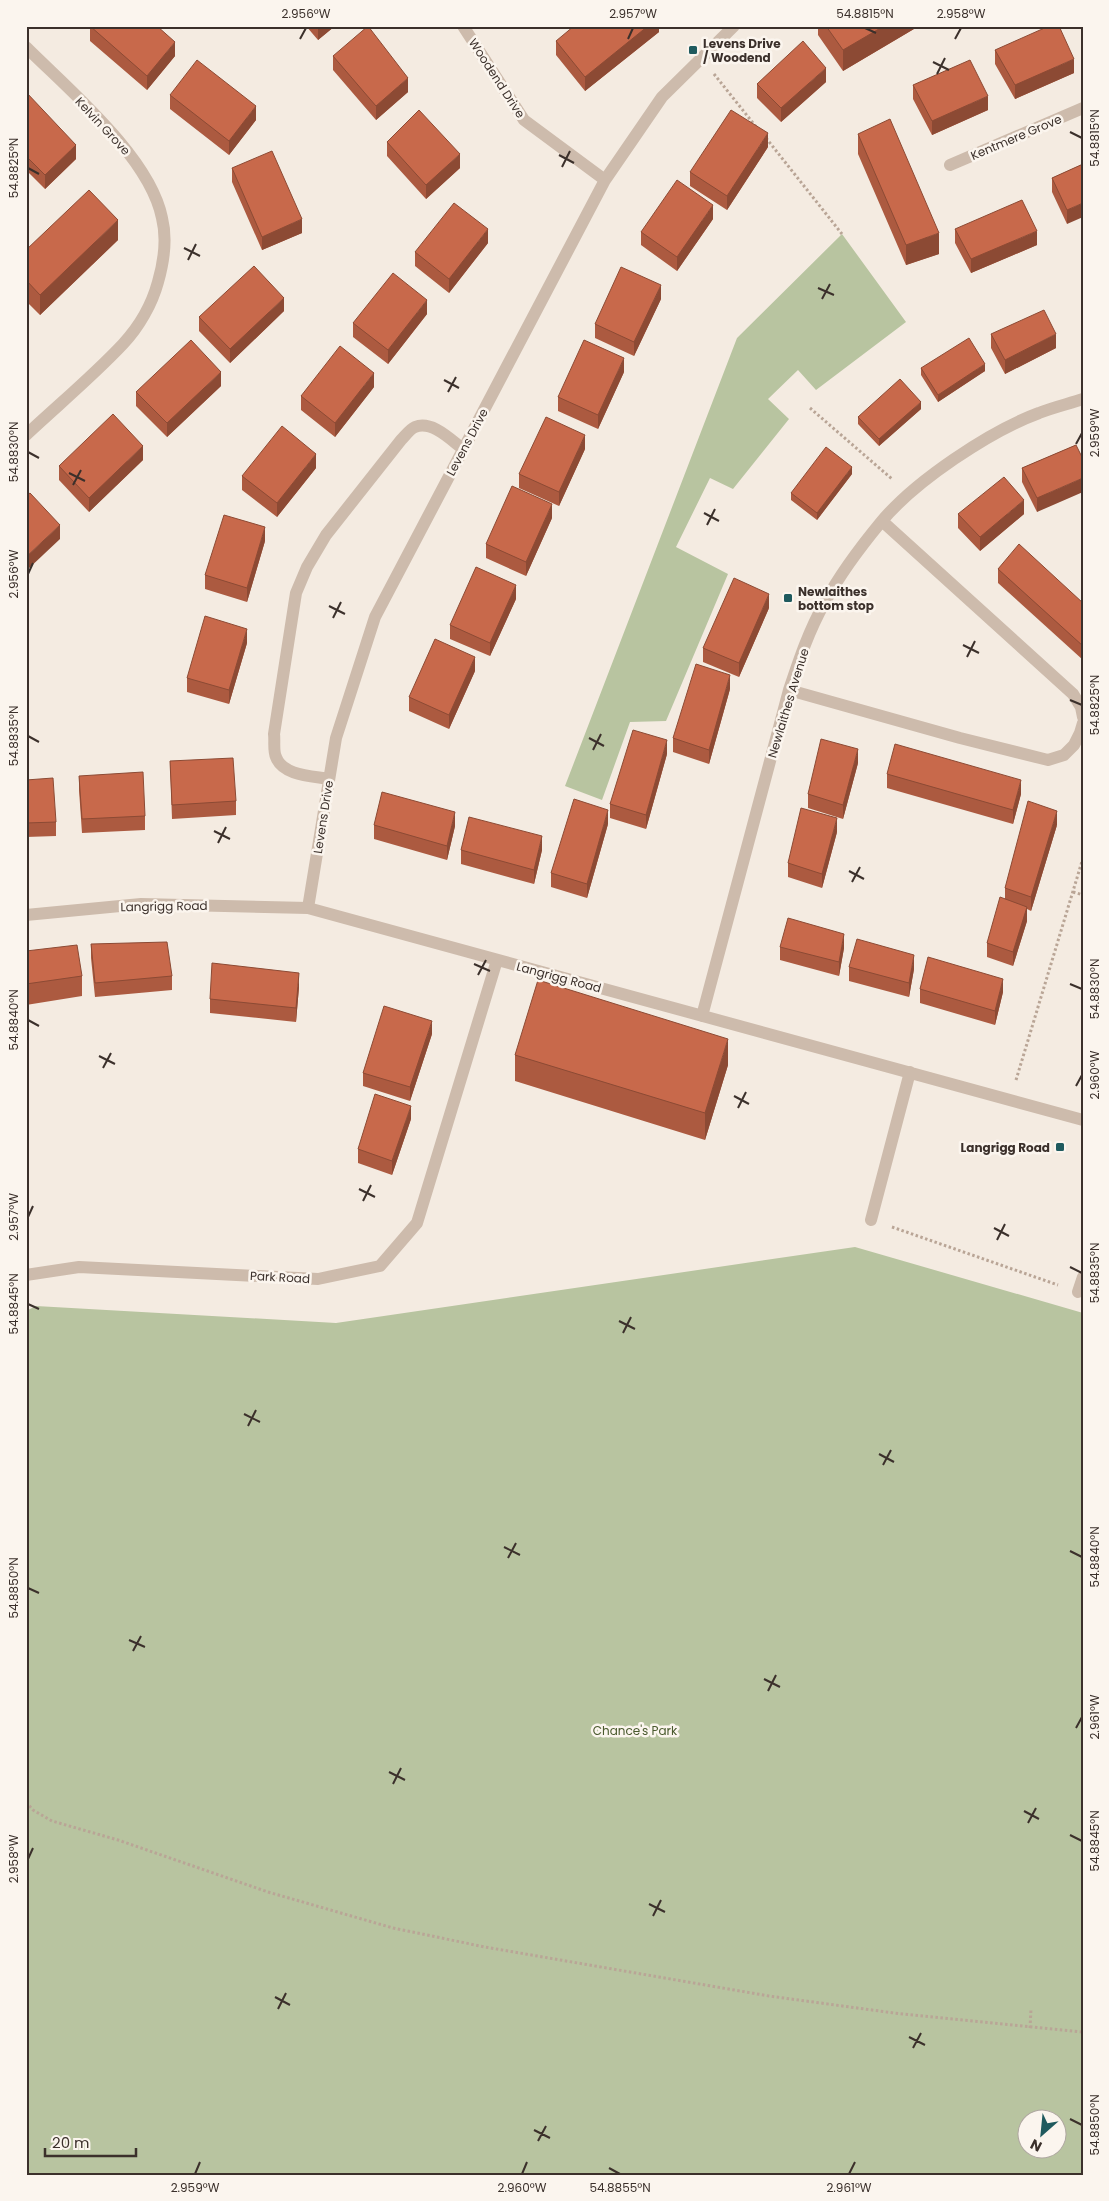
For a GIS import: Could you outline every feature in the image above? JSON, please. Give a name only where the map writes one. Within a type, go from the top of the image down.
[{"type":"street","name":"Woodend Drive","points":[[463,26],[524,120],[605,180]]},
{"type":"street","name":"Levens Drive","points":[[308,908],[336,738],[375,617],[605,180],[662,97],[734,26]]},
{"type":"street","name":"Kelvin Grove","points":[[26,47],[115,136],[138,164],[162,216],[165,242],[162,269],[155,294],[137,325],[124,343],[26,435]]},
{"type":"street","name":"Kentmere Grove","points":[[950,165],[1083,108]]},
{"type":"street","name":"Newlaithes Avenue","points":[[702,1016],[789,690],[805,645],[825,602],[882,521],[910,494],[945,467],[990,437],[1038,413],[1083,399]]},
{"type":"street","points":[[329,778],[295,772],[282,766],[275,757],[274,734],[296,593],[307,568],[326,535],[400,440],[414,427],[424,426],[438,430],[464,449]]},
{"type":"street","points":[[882,521],[1073,694],[1081,707],[1083,717]]},
{"type":"street","points":[[789,690],[960,738],[1048,760],[1064,755],[1074,745],[1083,723]]},
{"type":"street","name":"Langrigg Road","points":[[26,915],[141,904],[308,908],[1083,1120]]},
{"type":"street","name":"Park Road","points":[[26,1274],[79,1267],[318,1279],[380,1266],[417,1223],[497,960]]},
{"type":"street","points":[[871,1220],[910,1072]]},
{"type":"street","points":[[1078,1292],[1083,1277]]},
{"type":"path","points":[[701,58],[842,234]]},
{"type":"path","points":[[810,408],[910,494]]},
{"type":"path","points":[[1010,1100],[1083,858]]},
{"type":"path","points":[[1073,892],[1083,895]]},
{"type":"path","points":[[871,1220],[1000,1267],[1078,1292]]},
{"type":"path","points":[[26,1802],[33,1810],[52,1821],[118,1840],[268,1892],[393,1928],[769,1996],[1030,2028],[1083,2032]]},
{"type":"path","points":[[1030,2028],[1031,2009]]},
{"type":"green space","points":[[842,234],[906,322],[816,390],[798,370],[768,399],[789,419],[733,489],[710,478],[676,547],[728,574],[666,721],[630,722],[602,800],[565,786],[737,338]]},
{"type":"green space","name":"Chance's Park","points":[[855,1247],[1083,1313],[1083,2175],[26,2175],[26,1311],[36,1306],[336,1323]]},
{"type":"building","points":[[90,26],[157,26],[175,42],[147,76]]},
{"type":"building","points":[[368,26],[408,78],[376,106],[333,56]]},
{"type":"building","points":[[574,26],[648,26],[585,77],[556,41]]},
{"type":"building","points":[[826,26],[884,26],[843,50]]},
{"type":"building","points":[[1049,26],[1059,26],[1074,59],[1015,85],[995,50]]},
{"type":"building","points":[[803,41],[826,68],[781,108],[757,84]]},
{"type":"building","points":[[197,60],[256,106],[229,141],[170,95]]},
{"type":"building","points":[[970,60],[988,96],[932,121],[913,85]]},
{"type":"building","points":[[26,92],[76,145],[45,175],[26,156]]},
{"type":"building","points":[[419,110],[460,154],[426,185],[387,142]]},
{"type":"building","points":[[731,110],[768,133],[727,196],[690,172]]},
{"type":"building","points":[[890,119],[939,233],[906,245],[858,134]]},
{"type":"building","points":[[272,151],[302,219],[262,237],[232,168]]},
{"type":"building","points":[[1083,164],[1083,203],[1067,210],[1052,178]]},
{"type":"building","points":[[677,180],[713,205],[677,257],[641,232]]},
{"type":"building","points":[[89,190],[118,220],[40,295],[26,280],[26,250]]},
{"type":"building","points":[[1022,200],[1037,231],[971,259],[955,229]]},
{"type":"building","points":[[454,203],[488,229],[449,279],[415,252]]},
{"type":"building","points":[[254,266],[284,298],[230,349],[199,317]]},
{"type":"building","points":[[621,267],[661,285],[634,342],[595,324]]},
{"type":"building","points":[[393,273],[427,300],[388,350],[353,323]]},
{"type":"building","points":[[1044,310],[1056,334],[1005,360],[991,334]]},
{"type":"building","points":[[969,338],[985,364],[938,395],[921,368]]},
{"type":"building","points":[[191,340],[221,372],[167,423],[136,392]]},
{"type":"building","points":[[584,340],[624,358],[598,415],[558,397]]},
{"type":"building","points":[[340,346],[374,373],[335,423],[301,396]]},
{"type":"building","points":[[900,379],[921,402],[879,439],[858,417]]},
{"type":"building","points":[[113,414],[143,446],[89,498],[59,466]]},
{"type":"building","points":[[546,417],[585,435],[559,492],[519,474]]},
{"type":"building","points":[[282,426],[316,454],[277,503],[242,476]]},
{"type":"building","points":[[1076,445],[1083,459],[1083,478],[1037,498],[1022,468]]},
{"type":"building","points":[[826,447],[852,467],[817,513],[791,493]]},
{"type":"building","points":[[1004,477],[1024,500],[980,537],[958,514]]},
{"type":"building","points":[[512,486],[552,504],[526,562],[486,544]]},
{"type":"building","points":[[30,493],[60,525],[26,557],[26,496]]},
{"type":"building","points":[[224,515],[265,527],[247,588],[205,575]]},
{"type":"building","points":[[1019,544],[1083,603],[1083,646],[998,569]]},
{"type":"building","points":[[476,567],[516,585],[490,643],[450,625]]},
{"type":"building","points":[[734,578],[769,594],[739,663],[703,648]]},
{"type":"building","points":[[205,616],[247,629],[229,690],[187,678]]},
{"type":"building","points":[[435,639],[475,657],[449,715],[409,697]]},
{"type":"building","points":[[696,664],[730,675],[709,750],[673,738]]},
{"type":"building","points":[[633,730],[667,740],[646,815],[610,804]]},
{"type":"building","points":[[821,739],[858,749],[843,805],[808,794]]},
{"type":"building","points":[[895,744],[1021,780],[1013,810],[887,774]]},
{"type":"building","points":[[233,758],[236,801],[172,805],[170,761]]},
{"type":"building","points":[[143,772],[145,816],[82,819],[79,776]]},
{"type":"building","points":[[53,778],[56,822],[26,823],[26,780]]},
{"type":"building","points":[[382,792],[455,812],[447,846],[374,825]]},
{"type":"building","points":[[574,799],[608,810],[587,884],[551,873]]},
{"type":"building","points":[[1028,801],[1057,811],[1031,897],[1005,888]]},
{"type":"building","points":[[801,808],[837,818],[822,874],[788,863]]},
{"type":"building","points":[[469,817],[542,836],[534,870],[461,850]]},
{"type":"building","points":[[1000,897],[1027,907],[1013,952],[987,943]]},
{"type":"building","points":[[788,918],[844,934],[839,962],[780,947]]},
{"type":"building","points":[[857,939],[914,955],[909,983],[849,967]]},
{"type":"building","points":[[167,942],[172,976],[95,983],[91,944]]},
{"type":"building","points":[[77,945],[82,976],[26,984],[26,951]]},
{"type":"building","points":[[928,957],[1003,979],[995,1011],[920,989]]},
{"type":"building","points":[[212,963],[299,973],[296,1008],[210,999]]},
{"type":"building","points":[[538,980],[728,1039],[705,1113],[515,1055]]},
{"type":"building","points":[[384,1006],[432,1021],[410,1087],[363,1073]]},
{"type":"building","points":[[375,1094],[411,1106],[392,1161],[358,1149]]},
{"type":"place","name":"Levens Drive / Woodend","points":[[693,50]]},
{"type":"place","name":"Newlaithes bottom stop","points":[[788,598]]},
{"type":"place","name":"Langrigg Road","points":[[1060,1147]]}]
